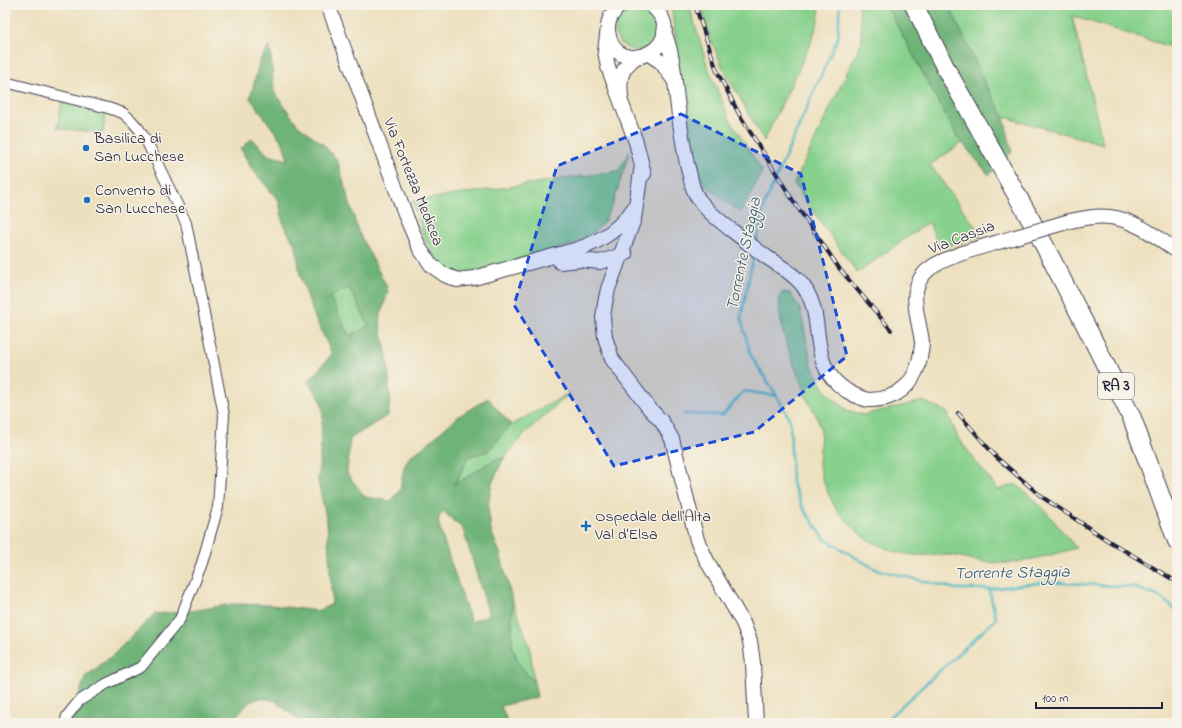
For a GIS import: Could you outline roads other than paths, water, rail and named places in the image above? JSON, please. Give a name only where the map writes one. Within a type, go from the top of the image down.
[{"type":"highway","name":"RA 3","points":[[914,5],[946,69],[1041,229],[1090,334],[1132,418],[1177,542]]},
{"type":"highway","name":"RA 3","points":[[925,5],[1041,229],[1140,415],[1177,511]]},
{"type":"main road","name":"Via Fortezza Medicea","points":[[328,5],[407,219],[420,249],[435,269],[441,274],[468,283],[484,282],[569,260],[580,260],[596,263]]},
{"type":"main road","name":"Via Cassia","points":[[651,5],[658,11],[662,18],[674,67],[684,152],[692,186],[700,201],[713,215],[787,271],[804,287],[814,308],[821,359],[829,376],[840,387],[852,394],[864,399],[879,400],[894,395],[906,387],[915,376],[921,354],[922,342],[915,308],[915,292],[920,280],[929,269],[946,259],[1070,221],[1090,217],[1107,216],[1120,219],[1146,231],[1177,251]]},
{"type":"main road","points":[[620,6],[609,20],[605,51],[614,86],[621,100],[636,142],[642,165],[639,235],[610,313],[610,324],[622,371]]},
{"type":"main road","points":[[621,100],[621,76],[626,66],[656,48],[662,41],[662,18]]},
{"type":"main road","name":"Via Cassia","points":[[608,27],[611,41],[619,52],[627,56],[643,55],[657,58],[665,67],[675,83]]},
{"type":"main road","points":[[456,280],[485,276],[593,244],[640,211]]},
{"type":"main road","points":[[640,211],[611,281],[604,303],[603,327],[610,355],[614,362],[649,408],[662,422],[673,443],[688,510],[700,548],[739,616],[748,635],[752,656],[756,723]]},
{"type":"main road","points":[[596,263],[621,256]]},
{"type":"main road","points":[[596,263],[604,270],[611,281]]},
{"type":"main road","points":[[649,408],[666,448],[682,518],[694,554],[738,633],[746,656],[754,697]]},
{"type":"street","points":[[5,82],[108,108],[123,113],[135,124],[148,144],[186,223],[224,415],[218,507],[202,563],[180,619],[141,668],[106,684],[79,701],[67,716],[65,723]]},
{"type":"waterway","name":"Torrente Staggia","points":[[756,244],[765,203],[838,37],[840,5]]},
{"type":"waterway","name":"Torrente Staggia","points":[[754,253],[741,318],[751,356],[777,396],[790,420],[792,483],[804,510],[825,539],[875,569],[956,589],[989,589],[1046,582],[1133,587],[1160,597],[1177,611]]},
{"type":"waterway","points":[[684,414],[723,415],[744,391],[777,396]]},
{"type":"waterway","points":[[883,723],[996,619],[989,589]]},
{"type":"railway","points":[[695,5],[717,71],[739,114],[794,202],[839,268],[891,330]]},
{"type":"railway","points":[[958,413],[996,457],[1042,497],[1107,540],[1177,582]]},
{"type":"place","name":"Basilica di San Lucchese","points":[[86,148]]},
{"type":"place","name":"Convento di San Lucchese","points":[[87,200]]},
{"type":"place","name":"Ospedale dell'Alta Val d'Elsa","points":[[586,526]]}]
